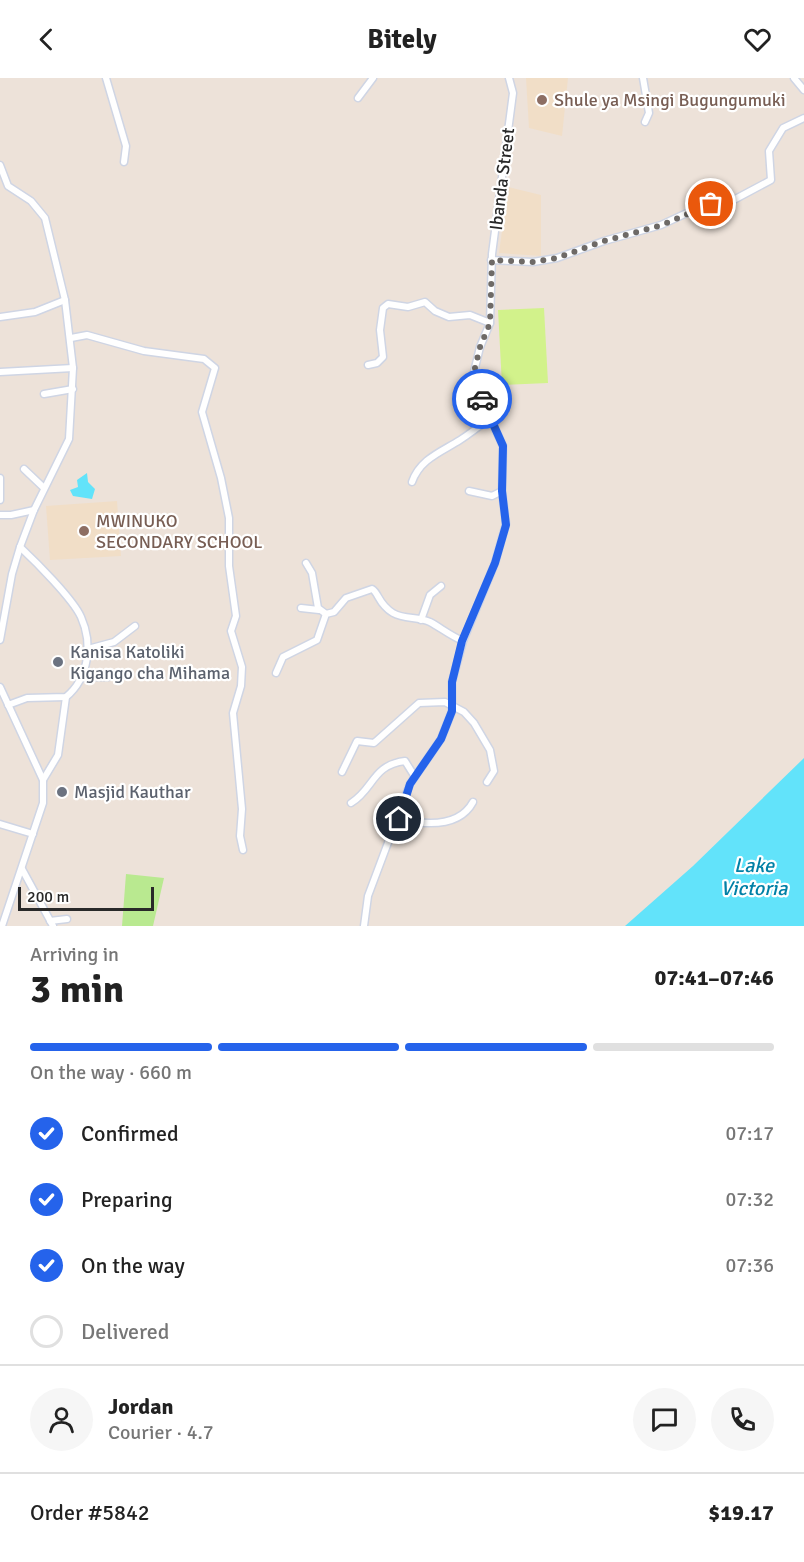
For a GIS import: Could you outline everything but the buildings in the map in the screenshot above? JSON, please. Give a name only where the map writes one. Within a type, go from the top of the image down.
[{"type":"street","points":[[106,78],[126,146],[123,162]]},
{"type":"street","points":[[358,98],[373,78]]},
{"type":"street","name":"Ibanda Street","points":[[364,926],[368,896],[415,777],[441,739],[452,704],[452,682],[462,641],[495,563],[506,525],[502,491],[503,446],[478,390],[474,372],[480,347],[490,323],[492,260],[513,93],[509,78]]},
{"type":"street","points":[[643,78],[649,113],[645,122]]},
{"type":"street","points":[[794,78],[804,89]]},
{"type":"street","points":[[492,260],[533,262],[557,258],[604,241],[662,225],[704,205],[726,204],[771,180],[769,151],[783,128],[804,118]]},
{"type":"street","points":[[0,165],[8,186],[31,201],[45,218],[65,300],[73,368],[69,439],[34,510],[21,547],[12,574],[0,640]]},
{"type":"street","points":[[0,317],[35,312],[65,300]]},
{"type":"street","points":[[368,365],[377,363],[383,357],[380,330],[383,308],[388,304],[408,307],[425,302],[435,311],[449,316],[470,315],[490,323]]},
{"type":"street","points":[[71,338],[87,335],[144,351],[204,359],[215,368],[202,412],[221,478],[229,518],[229,566],[236,616],[231,631],[242,667],[241,686],[233,712],[242,809],[240,836],[243,850]]},
{"type":"street","points":[[0,372],[73,368]]},
{"type":"street","points":[[44,394],[73,389]]},
{"type":"street","points":[[412,482],[417,471],[430,458],[463,438],[491,417]]},
{"type":"street","points":[[24,468],[44,488]]},
{"type":"street","points":[[0,478],[0,500]]},
{"type":"street","points":[[469,491],[492,496],[502,491]]},
{"type":"street","points":[[0,515],[34,510]]},
{"type":"street","points":[[21,547],[80,614],[88,649],[82,677],[66,697],[58,755],[43,780]]},
{"type":"street","points":[[306,563],[312,575],[319,610]]},
{"type":"street","points":[[422,616],[430,595],[441,586]]},
{"type":"street","points":[[301,608],[319,610],[326,614],[334,612],[344,599],[373,589],[384,607],[403,618],[422,616],[462,641]]},
{"type":"street","points":[[276,672],[283,657],[317,640],[326,614]]},
{"type":"street","points":[[88,649],[114,642],[135,626]]},
{"type":"street","points":[[82,677],[108,677]]},
{"type":"street","points":[[0,687],[43,780],[43,803],[2,926]]},
{"type":"street","points":[[8,705],[27,698],[66,697]]},
{"type":"street","points":[[342,772],[357,741],[370,744],[379,740],[419,703],[445,702],[452,704],[474,723],[490,750],[494,771],[487,782]]},
{"type":"street","points":[[351,803],[375,774],[388,767],[405,762],[415,777]]},
{"type":"street","points":[[399,819],[423,822],[451,821],[462,817],[473,802]]},
{"type":"street","points":[[0,824],[33,834]]},
{"type":"street","points":[[22,869],[52,923],[68,919]]},
{"type":"shaded area","points":[[526,78],[568,78],[562,136],[529,128]]},
{"type":"shaded area","points":[[508,187],[541,195],[541,256],[499,253]]},
{"type":"shaded area","name":"MWINUKO SECONDARY SCHOOL","points":[[117,501],[121,556],[50,560],[46,506]]},
{"type":"green space","points":[[544,308],[548,383],[502,385],[498,310]]},
{"type":"green space","points":[[126,874],[164,878],[153,926],[122,926]]},
{"type":"water","points":[[87,473],[88,482],[95,489],[92,499],[73,496],[70,490],[78,487],[77,480]]},
{"type":"water","name":"Lake Victoria","points":[[804,758],[804,926],[625,926],[693,866]]},
{"type":"way so far","points":[[482,399],[474,372],[480,347],[490,323],[492,260],[533,262],[557,258],[604,241],[648,230],[711,204]]},
{"type":"place","name":"Shule ya Msingi Bugungumuki","points":[[542,100]]},
{"type":"place","name":"MWINUKO SECONDARY SCHOOL","points":[[84,531]]},
{"type":"place","name":"Kanisa Katoliki Kigango cha Mihama","points":[[58,662]]},
{"type":"place","name":"Masjid Kauthar","points":[[62,792]]},
{"type":"route","points":[[399,819],[410,784],[441,739],[452,711],[452,682],[462,641],[495,563],[507,521],[502,501],[503,446],[498,430],[482,399]]}]
